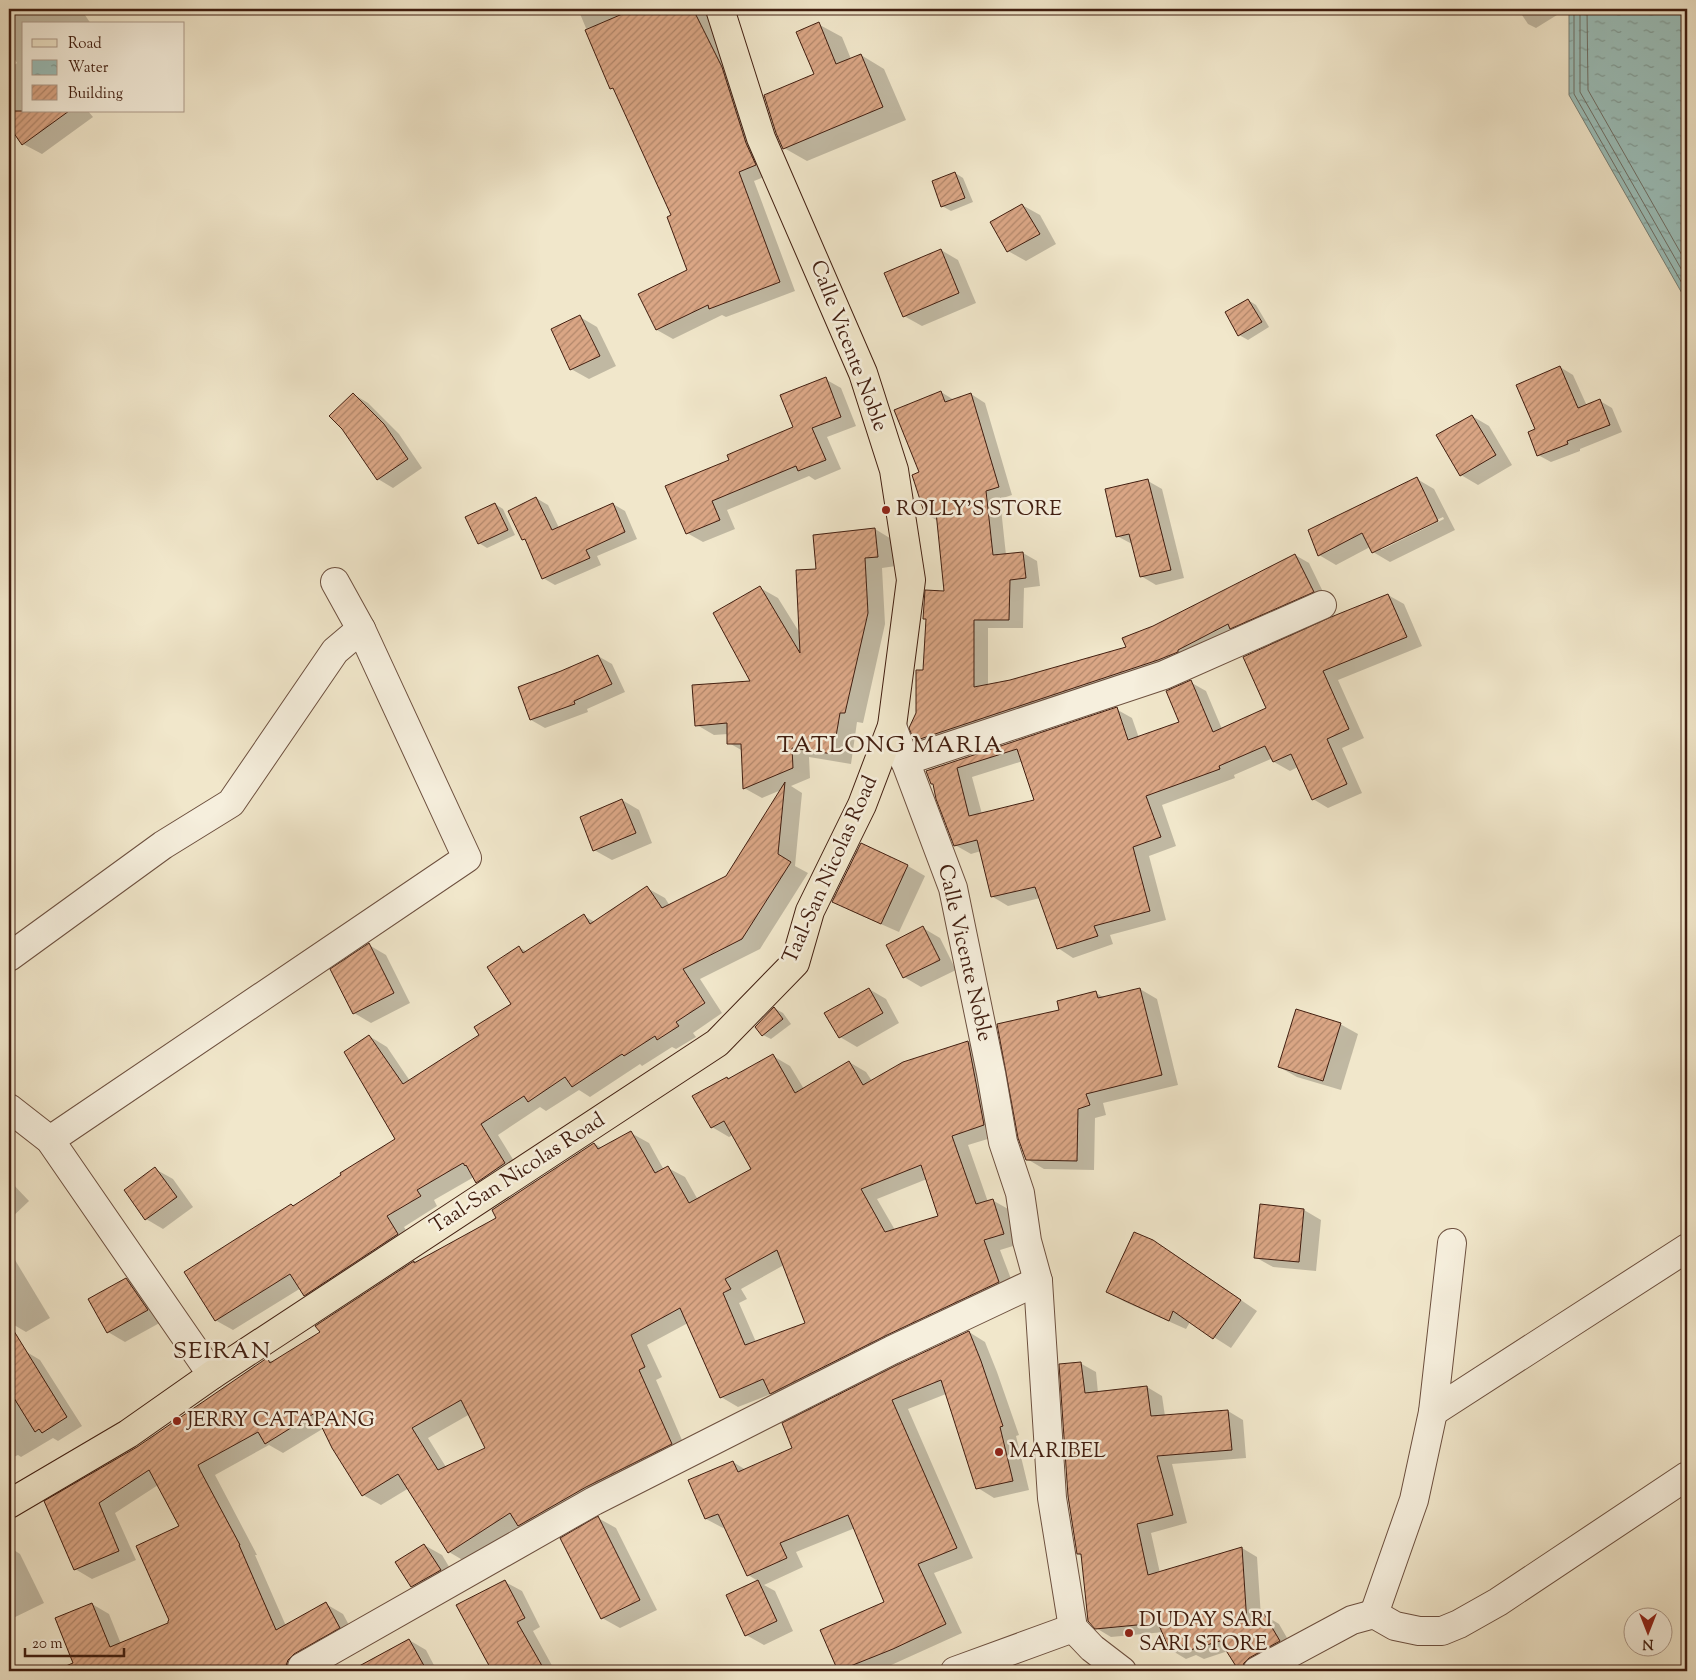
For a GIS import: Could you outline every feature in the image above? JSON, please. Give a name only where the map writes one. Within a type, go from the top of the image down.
[{"type":"main road","name":"Calle Vicente Noble","points":[[720,9],[762,138],[863,372],[894,470],[911,580],[892,726]]},
{"type":"main road","name":"Taal-San Nicolas Road","points":[[9,1504],[128,1434],[212,1375],[717,1043],[795,963],[810,911],[862,805],[892,726]]},
{"type":"street","points":[[50,1140],[467,858],[361,629],[335,582]]},
{"type":"street","points":[[905,761],[1164,675],[1322,605]]},
{"type":"street","points":[[9,957],[163,846],[231,803],[335,650],[361,629]]},
{"type":"street","name":"Calle Vicente Noble","points":[[892,726],[953,888],[992,1073],[1003,1142],[1020,1193],[1027,1241],[1038,1281],[1052,1498],[1073,1628]]},
{"type":"street","points":[[9,1108],[50,1140],[212,1375]]},
{"type":"street","points":[[1374,1614],[1414,1500],[1433,1412],[1452,1242]]},
{"type":"street","points":[[1433,1412],[1687,1248]]},
{"type":"street","points":[[302,1667],[594,1501],[892,1350],[1038,1281]]},
{"type":"street","points":[[1257,1671],[1352,1620],[1374,1614],[1395,1626],[1419,1631],[1442,1631],[1459,1624],[1498,1602],[1687,1476]]},
{"type":"street","points":[[955,1671],[1073,1628],[1092,1648],[1122,1671]]},
{"type":"water","points":[[1569,9],[1687,9],[1687,302],[1569,95]]},
{"type":"building","points":[[634,9],[693,9],[722,67],[746,143],[756,165],[739,172],[780,282],[709,309],[708,305],[656,330],[638,294],[687,270],[667,217],[671,215],[613,88],[610,89],[585,30]]},
{"type":"building","points":[[819,22],[836,64],[861,54],[883,107],[783,149],[764,95],[814,74],[796,32]]},
{"type":"building","points":[[9,111],[68,112],[22,145],[9,126]]},
{"type":"building","points":[[955,172],[965,198],[941,207],[932,181]]},
{"type":"building","points":[[1022,204],[1040,234],[1007,252],[990,222]]},
{"type":"building","points":[[941,249],[959,293],[903,317],[884,273]]},
{"type":"building","points":[[1248,299],[1262,322],[1238,336],[1225,312]]},
{"type":"building","points":[[580,315],[600,356],[570,370],[551,329]]},
{"type":"building","points":[[1560,366],[1578,408],[1600,399],[1610,425],[1567,441],[1568,444],[1537,456],[1528,432],[1535,429],[1516,385]]},
{"type":"building","points":[[826,377],[841,417],[812,428],[826,460],[798,471],[796,466],[712,501],[720,520],[686,534],[665,486],[729,460],[727,455],[793,427],[780,395]]},
{"type":"building","points":[[941,391],[945,402],[971,393],[999,487],[986,491],[993,555],[1023,552],[1026,578],[1010,580],[1009,620],[974,620],[974,687],[1010,680],[1126,647],[1122,638],[1153,626],[1295,554],[1314,592],[1230,629],[1228,624],[1178,650],[1178,652],[1158,660],[914,741],[909,728],[916,713],[916,670],[923,670],[926,619],[923,619],[925,590],[944,591],[936,512],[925,515],[912,475],[919,472],[894,410]]},
{"type":"building","points":[[353,393],[384,424],[408,459],[377,480],[342,429],[329,416]]},
{"type":"building","points":[[1472,415],[1496,455],[1460,476],[1436,435]]},
{"type":"building","points":[[1417,477],[1438,521],[1372,553],[1362,533],[1318,556],[1308,530]]},
{"type":"building","points":[[1148,479],[1171,570],[1140,577],[1129,534],[1116,537],[1105,489]]},
{"type":"building","points":[[536,497],[552,530],[613,503],[625,532],[586,550],[590,558],[542,579],[525,539],[522,540],[508,511]]},
{"type":"building","points":[[495,503],[508,530],[478,544],[465,517]]},
{"type":"building","points":[[875,528],[878,557],[865,558],[868,613],[845,713],[840,713],[833,754],[792,748],[793,768],[743,789],[741,744],[727,744],[727,723],[695,726],[692,685],[750,681],[713,613],[760,586],[800,653],[796,570],[816,569],[813,535]]},
{"type":"building","points":[[1388,594],[1407,637],[1323,671],[1349,729],[1327,739],[1347,784],[1312,800],[1291,754],[1273,762],[1265,746],[1219,766],[1220,769],[1146,796],[1161,837],[1133,847],[1150,911],[1094,926],[1098,936],[1057,949],[1035,887],[991,897],[977,840],[954,846],[936,799],[933,784],[931,784],[926,771],[1117,707],[1128,740],[1179,722],[1166,691],[1191,680],[1213,732],[1266,708],[1243,657],[1331,617]],"holes":[[[1017,749],[1034,800],[969,816],[957,768]]]},
{"type":"building","points":[[598,655],[612,684],[574,701],[575,704],[530,720],[518,687]]},
{"type":"building","points":[[785,782],[778,854],[791,862],[742,939],[683,969],[705,1003],[676,1022],[679,1026],[657,1040],[655,1036],[624,1056],[622,1054],[572,1087],[565,1077],[528,1102],[524,1096],[481,1124],[505,1163],[476,1183],[463,1163],[417,1190],[421,1196],[387,1216],[398,1234],[304,1296],[290,1274],[215,1321],[184,1272],[291,1204],[293,1206],[341,1175],[340,1173],[395,1139],[344,1052],[369,1035],[403,1084],[479,1035],[474,1027],[511,1004],[487,967],[519,946],[523,953],[584,914],[590,924],[647,886],[662,908],[726,876]]},
{"type":"building","points":[[622,799],[636,833],[593,851],[580,817]]},
{"type":"building","points":[[861,843],[908,865],[881,924],[832,902]]},
{"type":"building","points":[[923,926],[940,960],[903,978],[886,945]]},
{"type":"building","points":[[369,943],[394,993],[353,1014],[330,969]]},
{"type":"building","points":[[869,988],[883,1013],[839,1038],[824,1013]]},
{"type":"building","points":[[1140,988],[1162,1075],[1086,1094],[1090,1105],[1078,1109],[1077,1161],[1026,1160],[1018,1138],[997,1024],[1059,1010],[1057,1001],[1096,991],[1098,998]]},
{"type":"building","points":[[774,1007],[783,1019],[762,1036],[755,1027]]},
{"type":"building","points":[[1296,1009],[1341,1023],[1323,1081],[1278,1067]]},
{"type":"building","points":[[968,1041],[984,1125],[952,1136],[976,1204],[993,1199],[1004,1234],[984,1240],[999,1282],[885,1336],[770,1394],[763,1379],[720,1398],[680,1308],[631,1335],[645,1367],[639,1370],[672,1444],[586,1487],[518,1526],[510,1513],[448,1553],[398,1474],[362,1496],[332,1448],[315,1413],[265,1444],[258,1432],[198,1465],[200,1470],[240,1545],[276,1630],[326,1602],[340,1628],[294,1654],[288,1660],[287,1671],[54,1671],[73,1663],[55,1618],[92,1603],[110,1647],[168,1623],[169,1620],[136,1546],[179,1526],[149,1470],[99,1503],[119,1551],[74,1570],[44,1501],[137,1447],[267,1358],[270,1363],[320,1332],[315,1326],[414,1261],[414,1263],[496,1218],[492,1210],[594,1143],[598,1149],[631,1131],[655,1173],[668,1166],[689,1203],[751,1169],[724,1121],[711,1128],[692,1096],[773,1054],[795,1093],[849,1061],[863,1085],[903,1062]],"holes":[[[921,1165],[938,1216],[885,1232],[861,1189]],[[777,1250],[805,1323],[745,1345],[723,1293],[731,1289],[725,1279]],[[461,1400],[485,1448],[438,1470],[412,1428]]]},
{"type":"building","points":[[155,1167],[177,1197],[145,1220],[124,1190]]},
{"type":"building","points":[[1260,1204],[1304,1209],[1299,1262],[1254,1258]]},
{"type":"building","points":[[1134,1232],[1153,1240],[1241,1300],[1213,1339],[1173,1311],[1169,1321],[1106,1292]]},
{"type":"building","points":[[126,1278],[148,1310],[107,1333],[88,1299]]},
{"type":"building","points":[[9,1323],[67,1417],[42,1433],[39,1429],[35,1432],[9,1390]]},
{"type":"building","points":[[969,1331],[1003,1426],[1000,1427],[1013,1481],[976,1489],[941,1380],[892,1400],[957,1548],[918,1564],[946,1624],[893,1649],[838,1671],[820,1630],[884,1602],[848,1515],[780,1543],[787,1558],[747,1576],[718,1514],[705,1519],[688,1480],[733,1461],[738,1472],[792,1448],[782,1423]]},
{"type":"building","points":[[1081,1362],[1085,1393],[1147,1386],[1151,1416],[1228,1410],[1232,1450],[1157,1456],[1173,1515],[1137,1524],[1148,1575],[1242,1547],[1247,1624],[1264,1614],[1280,1641],[1249,1658],[1244,1663],[1241,1671],[1239,1671],[1220,1641],[1187,1651],[1185,1645],[1170,1651],[1158,1623],[1095,1629],[1088,1621],[1081,1554],[1077,1554],[1068,1496],[1059,1364]]},
{"type":"building","points":[[598,1516],[640,1600],[601,1619],[560,1538]]},
{"type":"building","points":[[424,1544],[441,1570],[411,1587],[395,1562]]},
{"type":"building","points":[[505,1580],[525,1618],[517,1622],[545,1671],[492,1671],[456,1605]]},
{"type":"building","points":[[758,1580],[777,1621],[745,1636],[726,1595]]},
{"type":"building","points":[[409,1639],[427,1671],[350,1671]]},
{"type":"place","name":"ROLLY'S STORE","points":[[886,510]]},
{"type":"place","name":"JERRY CATAPANG","points":[[177,1421]]},
{"type":"place","name":"MARIBEL","points":[[999,1452]]},
{"type":"place","name":"DUDAY SARI SARI STORE","points":[[1129,1633]]},
{"type":"district","name":"TATLONG MARIA","points":[[890,746]]},
{"type":"district","name":"SEIRAN","points":[[222,1352]]}]
